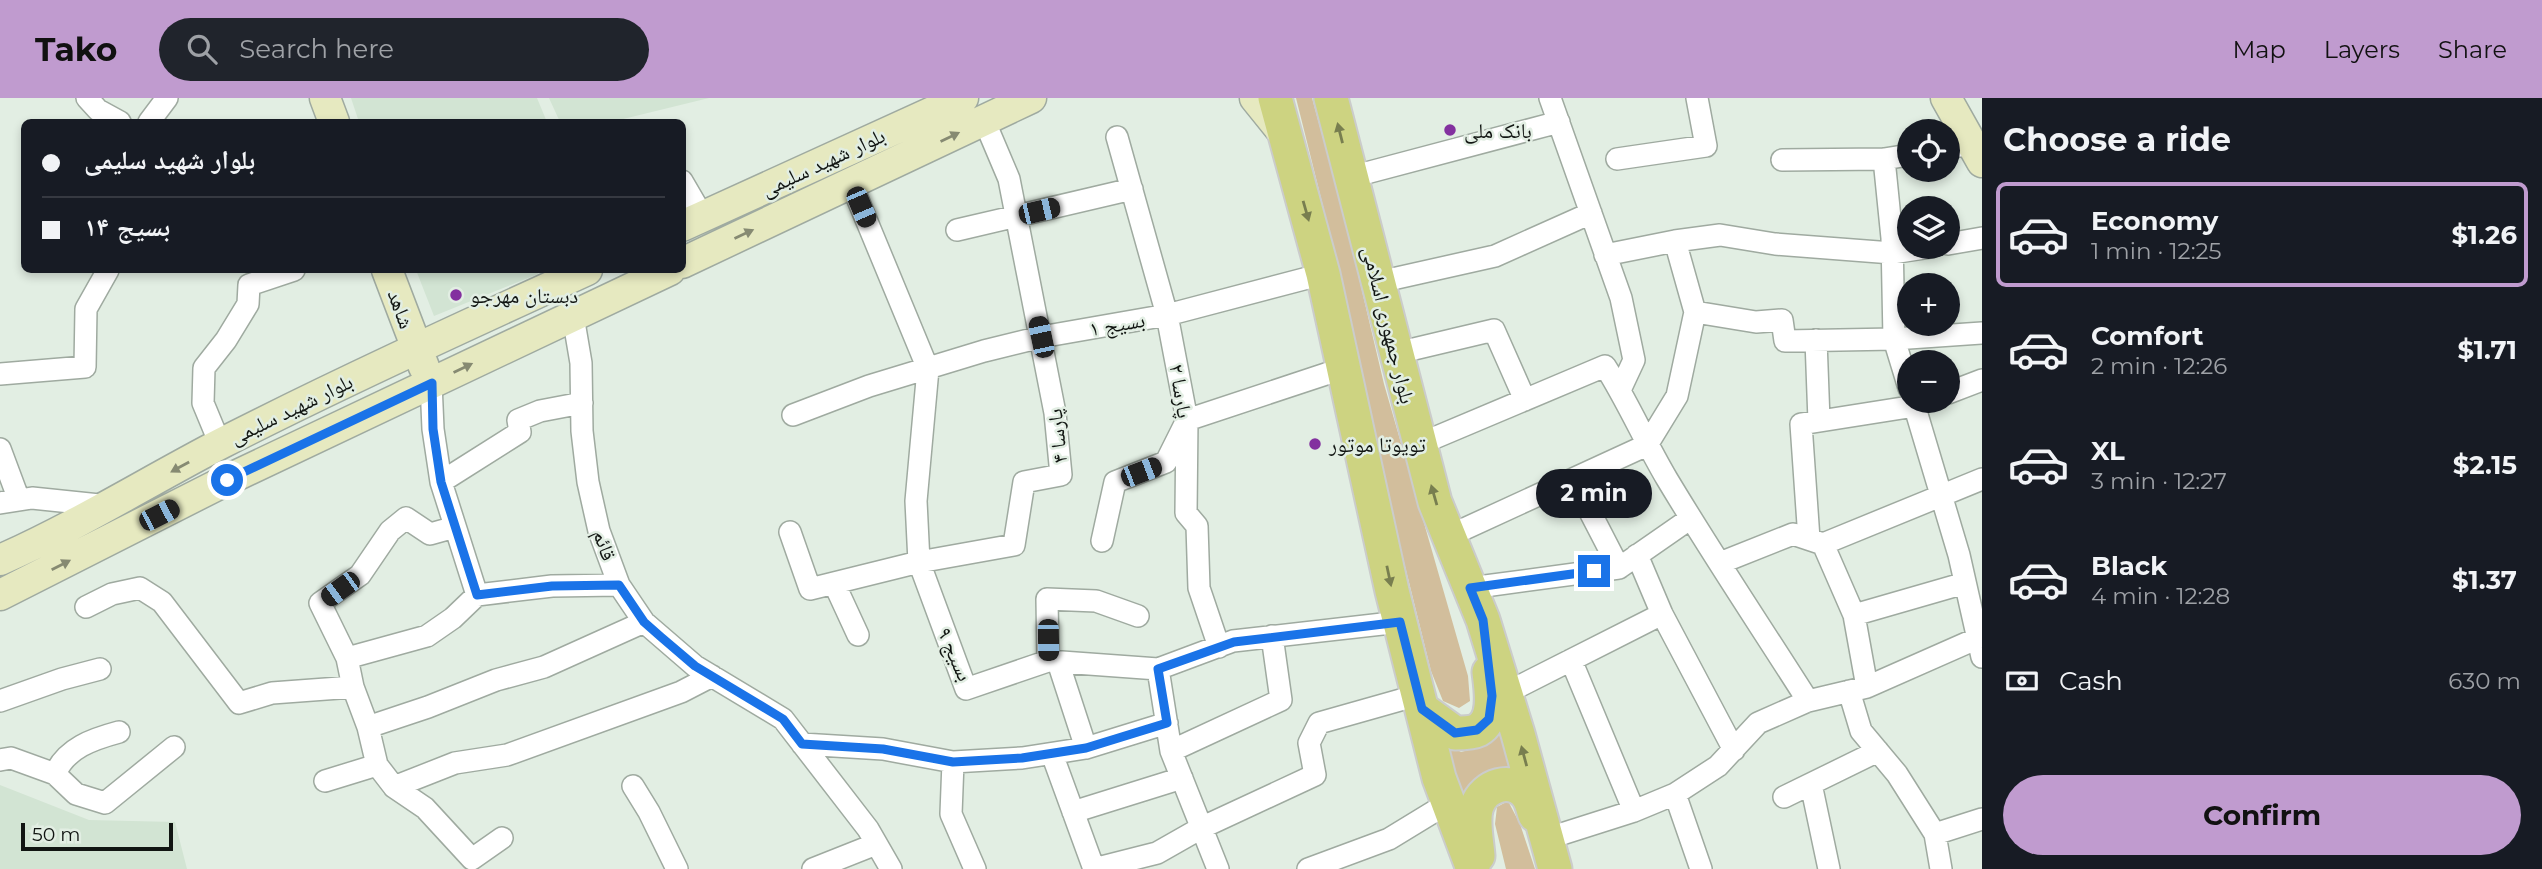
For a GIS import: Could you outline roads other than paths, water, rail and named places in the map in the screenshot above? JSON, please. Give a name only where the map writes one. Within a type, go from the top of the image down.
[{"type":"main road","points":[[325,98],[333,119]]},
{"type":"main road","name":"بلوار شهید سلیمی","points":[[693,221],[962,98]]},
{"type":"main road","name":"بلوار شهید سلیمی","points":[[686,261],[1031,98]]},
{"type":"main road","points":[[1255,98],[1284,134]]},
{"type":"main road","points":[[1275,98],[1323,274],[1420,702],[1448,803],[1473,869]]},
{"type":"main road","name":"بلوار جمهوری اسلامی","points":[[1331,98],[1435,502],[1483,620],[1550,850]]},
{"type":"main road","points":[[1947,98],[1968,152]]},
{"type":"main road","name":"شاهد","points":[[388,273],[416,349],[432,383]]},
{"type":"main road","name":"بلوار شهید سلیمی","points":[[1,558],[110,506],[220,444],[416,349],[547,278],[572,273]]},
{"type":"main road","name":"بلوار شهید سلیمی","points":[[0,596],[227,480],[664,273]]},
{"type":"main road","points":[[1420,702],[1455,733],[1477,730],[1489,719],[1492,696],[1483,620]]},
{"type":"main road","points":[[1479,869],[1476,808],[1488,789],[1499,785],[1509,785],[1527,795],[1550,850]]},
{"type":"street","points":[[87,98],[98,110],[114,119]]},
{"type":"street","points":[[151,119],[167,98]]},
{"type":"street","points":[[1550,98],[1621,298],[1634,360],[1620,390]]},
{"type":"street","points":[[1617,159],[1706,146],[1697,98]]},
{"type":"street","name":"پارسا ۴","points":[[790,532],[810,590],[919,562],[1014,545],[1024,482],[1061,475],[1055,413],[1009,179],[984,120]]},
{"type":"street","points":[[1351,177],[1559,122]]},
{"type":"street","name":"پارسا ۲","points":[[1117,137],[1167,314],[1187,420],[1186,513],[1197,526],[1199,588],[1219,647]]},
{"type":"street","points":[[1782,160],[1897,157]]},
{"type":"street","points":[[1884,159],[1892,253],[1894,339],[1898,350]]},
{"type":"street","points":[[851,183],[928,369],[916,501],[919,562]]},
{"type":"street","points":[[957,230],[1132,190]]},
{"type":"street","points":[[686,196],[693,221]]},
{"type":"street","points":[[1379,282],[1495,256],[1591,213]]},
{"type":"street","points":[[1605,254],[1720,235],[1775,244],[1897,252]]},
{"type":"street","points":[[1960,242],[1982,238]]},
{"type":"street","points":[[1449,536],[1647,445],[1677,396],[1695,312],[1675,241]]},
{"type":"street","points":[[0,374],[85,367],[86,309],[106,273]]},
{"type":"street","points":[[220,444],[203,402],[204,368],[226,340],[248,304],[249,277],[274,273]]},
{"type":"street","name":"بسیج ۱","points":[[793,415],[869,386],[1041,337],[1167,314],[1323,274]]},
{"type":"street","points":[[1695,312],[1756,323],[1782,320],[1785,341],[1894,339],[1982,333]]},
{"type":"street","name":"قائم","points":[[573,316],[581,363],[582,431],[588,482],[599,531],[619,585],[644,622],[695,666],[783,719],[876,844],[891,869]]},
{"type":"street","points":[[1397,353],[1494,330],[1525,400]]},
{"type":"street","points":[[1816,340],[1819,421]]},
{"type":"street","points":[[1420,444],[1605,366],[1647,445],[1691,518],[1808,701]]},
{"type":"street","points":[[1102,541],[1115,482],[1166,462],[1187,420],[1344,368]]},
{"type":"street","points":[[1960,388],[1982,380]]},
{"type":"street","points":[[432,383],[433,429],[441,482],[477,595]]},
{"type":"street","points":[[441,482],[520,432],[518,420],[540,411],[582,403]]},
{"type":"street","points":[[1897,403],[1801,424],[1816,541],[1854,615],[1861,731],[1897,774],[1935,834],[1941,869]]},
{"type":"street","points":[[1550,850],[1675,794],[1718,766],[1758,723],[1808,701],[1858,689],[1980,648],[1920,413]]},
{"type":"street","points":[[0,449],[9,502],[32,498],[110,506]]},
{"type":"street","points":[[1573,479],[1619,568]]},
{"type":"street","points":[[1720,563],[1793,534],[1816,541],[1982,479]]},
{"type":"street","points":[[455,527],[430,534],[406,518],[390,531],[360,575],[320,604],[346,658],[377,765],[394,787],[425,808],[472,859],[502,838]]},
{"type":"street","points":[[1470,588],[1619,568],[1691,518]]},
{"type":"street","points":[[1637,555],[1662,614],[1734,750]]},
{"type":"street","name":"بسیج ۹","points":[[919,562],[966,689],[1053,662],[1158,669],[1234,642],[1400,622]]},
{"type":"street","points":[[834,583],[858,635]]},
{"type":"street","points":[[1854,615],[1965,583]]},
{"type":"street","points":[[346,658],[428,636],[453,618],[477,595],[552,586],[619,585]]},
{"type":"street","points":[[86,607],[112,594],[140,588],[162,602],[239,703],[272,693],[353,687]]},
{"type":"street","points":[[1086,748],[1053,662],[1047,599],[1096,601],[1138,616]]},
{"type":"street","points":[[1506,693],[1662,614]]},
{"type":"street","points":[[368,727],[496,680],[544,667],[644,622]]},
{"type":"street","points":[[1171,751],[1281,700],[1272,636]]},
{"type":"street","points":[[1571,660],[1634,811]]},
{"type":"street","points":[[0,701],[100,669]]},
{"type":"street","points":[[1158,669],[1171,751],[1218,869]]},
{"type":"street","points":[[394,787],[455,763],[507,755],[681,692],[712,676]]},
{"type":"street","points":[[1052,754],[1094,869],[1157,853],[1201,828],[1315,775],[1310,743],[1319,723],[1420,702]]},
{"type":"street","points":[[802,744],[883,749],[953,762],[1022,758],[1086,748],[1167,723]]},
{"type":"street","points":[[54,774],[59,764],[85,742],[119,732]]},
{"type":"street","points":[[0,760],[10,758],[54,774],[76,794],[105,803],[174,747]]},
{"type":"street","points":[[1784,797],[1878,751]]},
{"type":"street","points":[[953,762],[951,814],[975,869]]},
{"type":"street","points":[[325,781],[377,765]]},
{"type":"street","points":[[1073,811],[1182,778]]},
{"type":"street","points":[[1811,784],[1829,869]]},
{"type":"street","points":[[633,786],[677,869]]},
{"type":"street","points":[[1675,794],[1702,869]]},
{"type":"street","points":[[1320,867],[1389,839],[1448,803]]},
{"type":"street","points":[[1935,834],[1982,819]]},
{"type":"street","points":[[813,869],[876,844]]},
{"type":"place","name":"بانک ملی","points":[[1450,130]]},
{"type":"place","name":"دبستان مهرجو","points":[[456,295]]},
{"type":"place","name":"تویوتا موتور","points":[[1315,444]]}]
